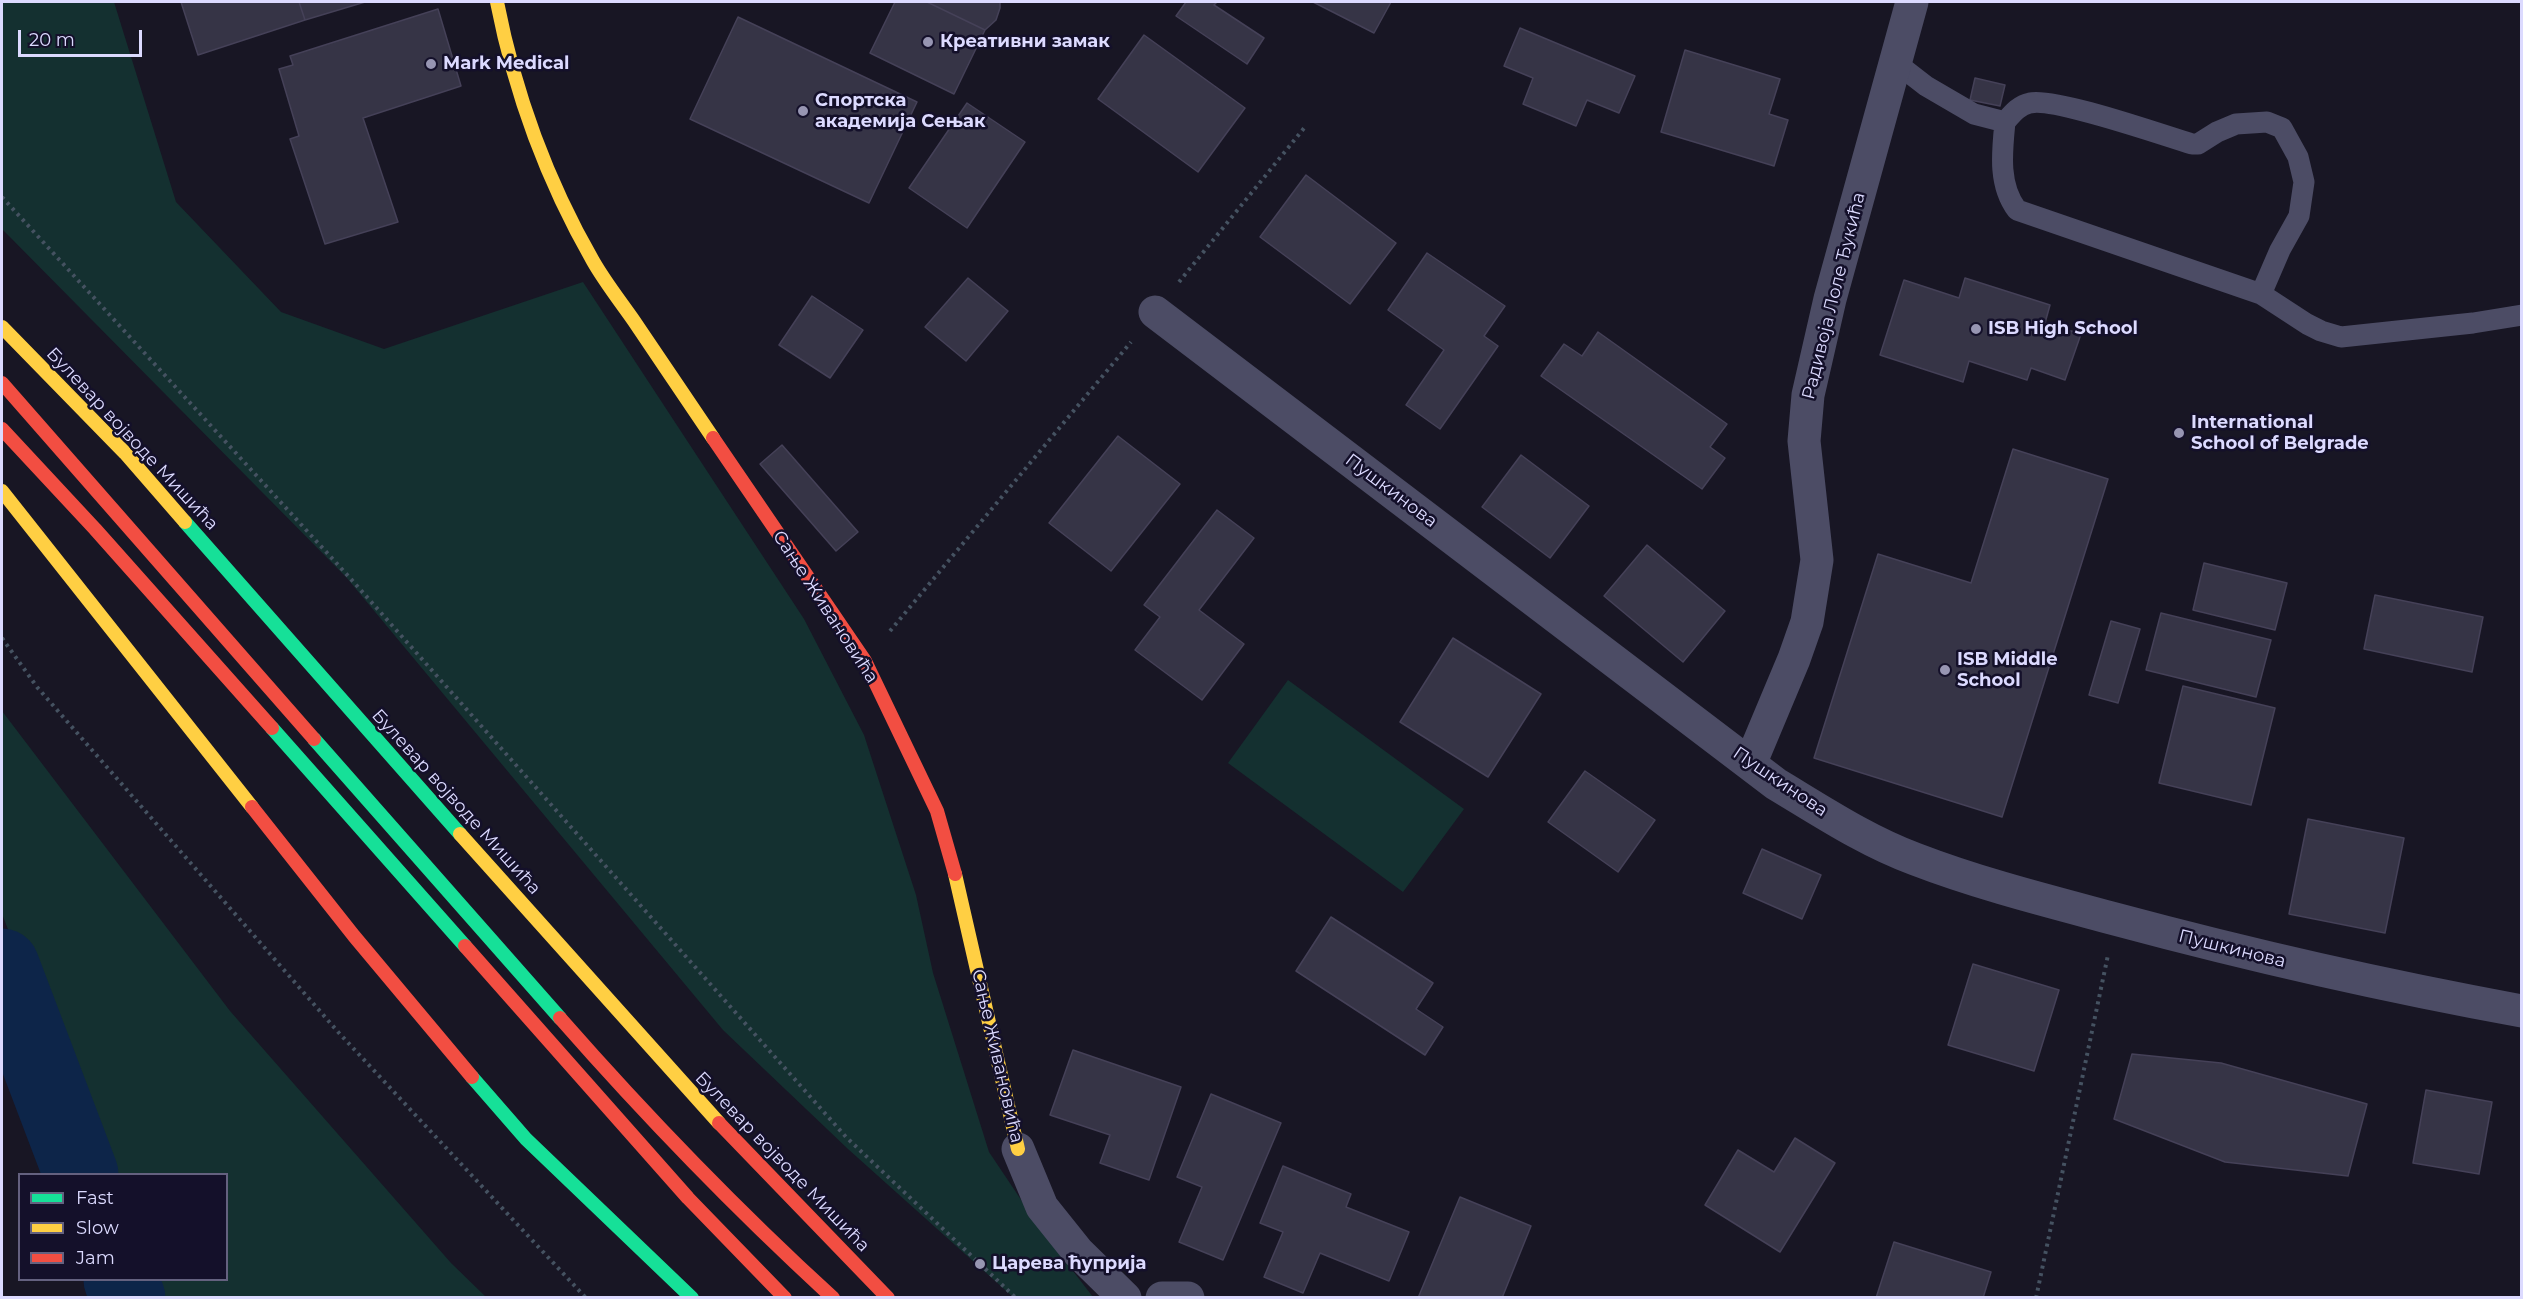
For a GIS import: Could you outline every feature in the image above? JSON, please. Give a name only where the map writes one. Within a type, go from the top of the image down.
[{"type":"main road","name":"Сање Живановића","points":[[497,2],[510,65],[525,115],[576,231],[594,262],[864,661],[922,776],[937,811],[960,893],[1018,1149]]},
{"type":"main road","name":"Булевар војводе Мишића","points":[[2,327],[125,453],[398,765],[710,1114],[804,1214],[888,1298]]},
{"type":"main road","points":[[2,382],[595,1058],[760,1231],[833,1298]]},
{"type":"main road","points":[[2,429],[96,529],[656,1163],[785,1298]]},
{"type":"main road","points":[[2,491],[354,936],[466,1070],[525,1139],[692,1298]]},
{"type":"street","name":"Радивоја Лоле Ђукића","points":[[1750,764],[1794,659],[1809,610],[1817,560],[1804,441],[1808,394],[1830,298],[1912,2]]},
{"type":"street","name":"Пушкинова","points":[[1165,300],[1750,764],[1776,784],[1842,824],[1914,859],[2034,898],[2269,959],[2419,992],[2522,1011]]},
{"type":"street","name":"Сање Живановића","points":[[1018,1149],[1042,1207],[1078,1252],[1125,1298]]},
{"type":"street","points":[[1162,1298],[1188,1298]]},
{"type":"lane","points":[[1895,62],[1926,86],[1974,114],[2005,122]]},
{"type":"lane","points":[[2261,294],[2280,250],[2299,216],[2304,182],[2298,157],[2282,128],[2266,122],[2236,124],[2198,144],[2192,144],[2060,105],[2037,101],[2019,107],[2005,122],[2002,152],[2004,185],[2009,199],[2017,210],[2261,294],[2321,332],[2341,337],[2473,323],[2522,315]]},
{"type":"path","points":[[917,600],[1305,127]]},
{"type":"path","points":[[2,197],[396,629],[846,1137],[1016,1298]]},
{"type":"path","points":[[2,638],[38,687],[339,1033],[586,1298]]},
{"type":"path","points":[[2036,1298],[2116,919]]},
{"type":"green space","points":[[2,2],[114,2],[176,202],[281,312],[384,349],[583,282],[804,619],[864,735],[916,895],[933,973],[989,1152],[1042,1231],[1093,1297],[1013,1297],[848,1149],[723,1030],[346,577],[2,229]]},
{"type":"green space","points":[[1288,680],[1464,809],[1403,892],[1228,763]]},
{"type":"green space","points":[[2,711],[230,1011],[451,1263],[486,1297],[154,1297],[146,1281],[228,1281],[228,1173],[105,1173],[2,914]]},
{"type":"building","points":[[181,2],[299,2],[305,20],[198,55]]},
{"type":"building","points":[[299,2],[365,2],[305,20]]},
{"type":"building","name":"Креативни замак","points":[[895,2],[927,2],[985,30],[954,94],[870,53]]},
{"type":"building","points":[[927,2],[1000,2],[1000,8],[996,20],[985,30]]},
{"type":"building","points":[[1186,2],[1217,2],[1214,5],[1264,38],[1247,64],[1176,16]]},
{"type":"building","points":[[1313,2],[1391,2],[1374,33]]},
{"type":"building","points":[[438,9],[461,86],[363,118],[398,222],[325,244],[290,139],[299,136],[279,69],[293,65],[290,56]]},
{"type":"building","name":"Спортска академија Сењак","points":[[738,17],[917,102],[869,203],[690,119]]},
{"type":"building","points":[[1520,28],[1635,76],[1619,113],[1587,100],[1576,126],[1523,104],[1533,78],[1504,66]]},
{"type":"building","points":[[1144,35],[1245,108],[1198,172],[1098,99]]},
{"type":"building","points":[[1685,50],[1780,79],[1769,114],[1788,120],[1774,166],[1661,132]]},
{"type":"building","points":[[1975,78],[2005,85],[2000,106],[1970,100]]},
{"type":"building","points":[[967,103],[1025,142],[967,228],[909,188]]},
{"type":"building","points":[[1306,175],[1396,243],[1350,304],[1260,237]]},
{"type":"building","points":[[1427,253],[1505,306],[1484,336],[1498,346],[1440,429],[1406,405],[1444,350],[1388,310]]},
{"type":"building","points":[[968,278],[1008,311],[966,361],[925,327]]},
{"type":"building","name":"ISB High School","points":[[1965,278],[2050,305],[2045,323],[2081,334],[2065,380],[2031,368],[2027,380],[1969,361],[1963,382],[1880,355],[1904,280],[1959,298]]},
{"type":"building","points":[[812,296],[863,330],[830,378],[779,345]]},
{"type":"building","points":[[1598,332],[1727,424],[1710,447],[1725,458],[1702,489],[1541,376],[1564,344],[1582,356]]},
{"type":"building","points":[[1118,436],[1180,484],[1111,571],[1049,523]]},
{"type":"building","points":[[782,445],[858,532],[836,551],[760,464]]},
{"type":"building","name":"ISB Middle School","points":[[2013,449],[2108,479],[2002,817],[1814,758],[1878,554],[1971,583]]},
{"type":"building","points":[[1521,455],[1589,506],[1550,558],[1482,507]]},
{"type":"building","points":[[1217,510],[1254,538],[1199,610],[1244,644],[1202,700],[1135,650],[1160,617],[1144,605]]},
{"type":"building","points":[[1647,545],[1725,611],[1683,662],[1604,596]]},
{"type":"building","points":[[2204,563],[2287,583],[2275,630],[2193,610]]},
{"type":"building","points":[[2375,595],[2483,617],[2472,672],[2364,649]]},
{"type":"building","points":[[2161,613],[2271,640],[2256,697],[2146,670]]},
{"type":"building","points":[[2111,621],[2140,629],[2118,703],[2089,695]]},
{"type":"building","points":[[1453,638],[1541,694],[1488,777],[1400,722]]},
{"type":"building","points":[[2183,686],[2275,708],[2251,805],[2159,783]]},
{"type":"building","points":[[1585,771],[1655,820],[1618,872],[1548,822]]},
{"type":"building","points":[[2308,819],[2404,838],[2385,933],[2289,914]]},
{"type":"building","points":[[1762,849],[1821,875],[1802,919],[1743,893]]},
{"type":"building","points":[[1331,917],[1433,983],[1416,1009],[1443,1027],[1425,1055],[1296,971]]},
{"type":"building","points":[[1973,964],[2059,990],[2034,1071],[1948,1045]]},
{"type":"building","points":[[1073,1050],[1181,1087],[1149,1180],[1100,1163],[1110,1135],[1050,1115]]},
{"type":"building","points":[[2132,1054],[2221,1063],[2367,1104],[2348,1176],[2225,1162],[2114,1119]]},
{"type":"building","points":[[2426,1090],[2492,1102],[2479,1174],[2413,1163]]},
{"type":"building","points":[[1211,1094],[1281,1123],[1223,1260],[1179,1242],[1202,1187],[1177,1177]]},
{"type":"building","points":[[1795,1138],[1835,1163],[1780,1252],[1705,1205],[1738,1150],[1774,1172]]},
{"type":"building","points":[[1283,1166],[1351,1194],[1346,1207],[1409,1232],[1389,1281],[1320,1253],[1303,1293],[1264,1277],[1283,1232],[1260,1223]]},
{"type":"building","points":[[1460,1197],[1531,1226],[1502,1298],[1418,1298]]},
{"type":"building","points":[[1894,1242],[1991,1272],[1983,1298],[1876,1298]]},
{"type":"waterway","points":[[2,966],[81,1173]]},
{"type":"waterway","points":[[121,1281],[128,1298]]},
{"type":"traffic: fast","points":[[185,522],[460,834]]},
{"type":"traffic: fast","points":[[272,728],[465,946]]},
{"type":"traffic: fast","points":[[314,739],[560,1018]]},
{"type":"traffic: fast","points":[[472,1077],[526,1139],[692,1298]]},
{"type":"traffic: slow","points":[[497,2],[513,70],[534,135],[576,230],[602,276],[713,438]]},
{"type":"traffic: slow","points":[[2,327],[125,453],[185,522]]},
{"type":"traffic: slow","points":[[2,491],[252,807]]},
{"type":"traffic: slow","points":[[460,834],[719,1123]]},
{"type":"traffic: slow","points":[[955,874],[1018,1149]]},
{"type":"traffic: jam","points":[[2,383],[314,739]]},
{"type":"traffic: jam","points":[[2,429],[95,529],[272,728]]},
{"type":"traffic: jam","points":[[713,438],[865,661],[937,811],[955,874]]},
{"type":"traffic: jam","points":[[252,807],[354,936],[472,1077]]},
{"type":"traffic: jam","points":[[465,946],[688,1198],[785,1298]]},
{"type":"traffic: jam","points":[[560,1018],[693,1162],[833,1298]]},
{"type":"traffic: jam","points":[[719,1123],[888,1298]]},
{"type":"place","name":"Креативни замак","points":[[928,42]]},
{"type":"place","name":"Mark Medical","points":[[431,64]]},
{"type":"place","name":"Спортска академија Сењак","points":[[803,111]]},
{"type":"place","name":"ISB High School","points":[[1976,329]]},
{"type":"place","name":"International School of Belgrade","points":[[2179,433]]},
{"type":"place","name":"ISB Middle School","points":[[1945,670]]},
{"type":"place","name":"Царева ћуприја","points":[[980,1264]]}]
